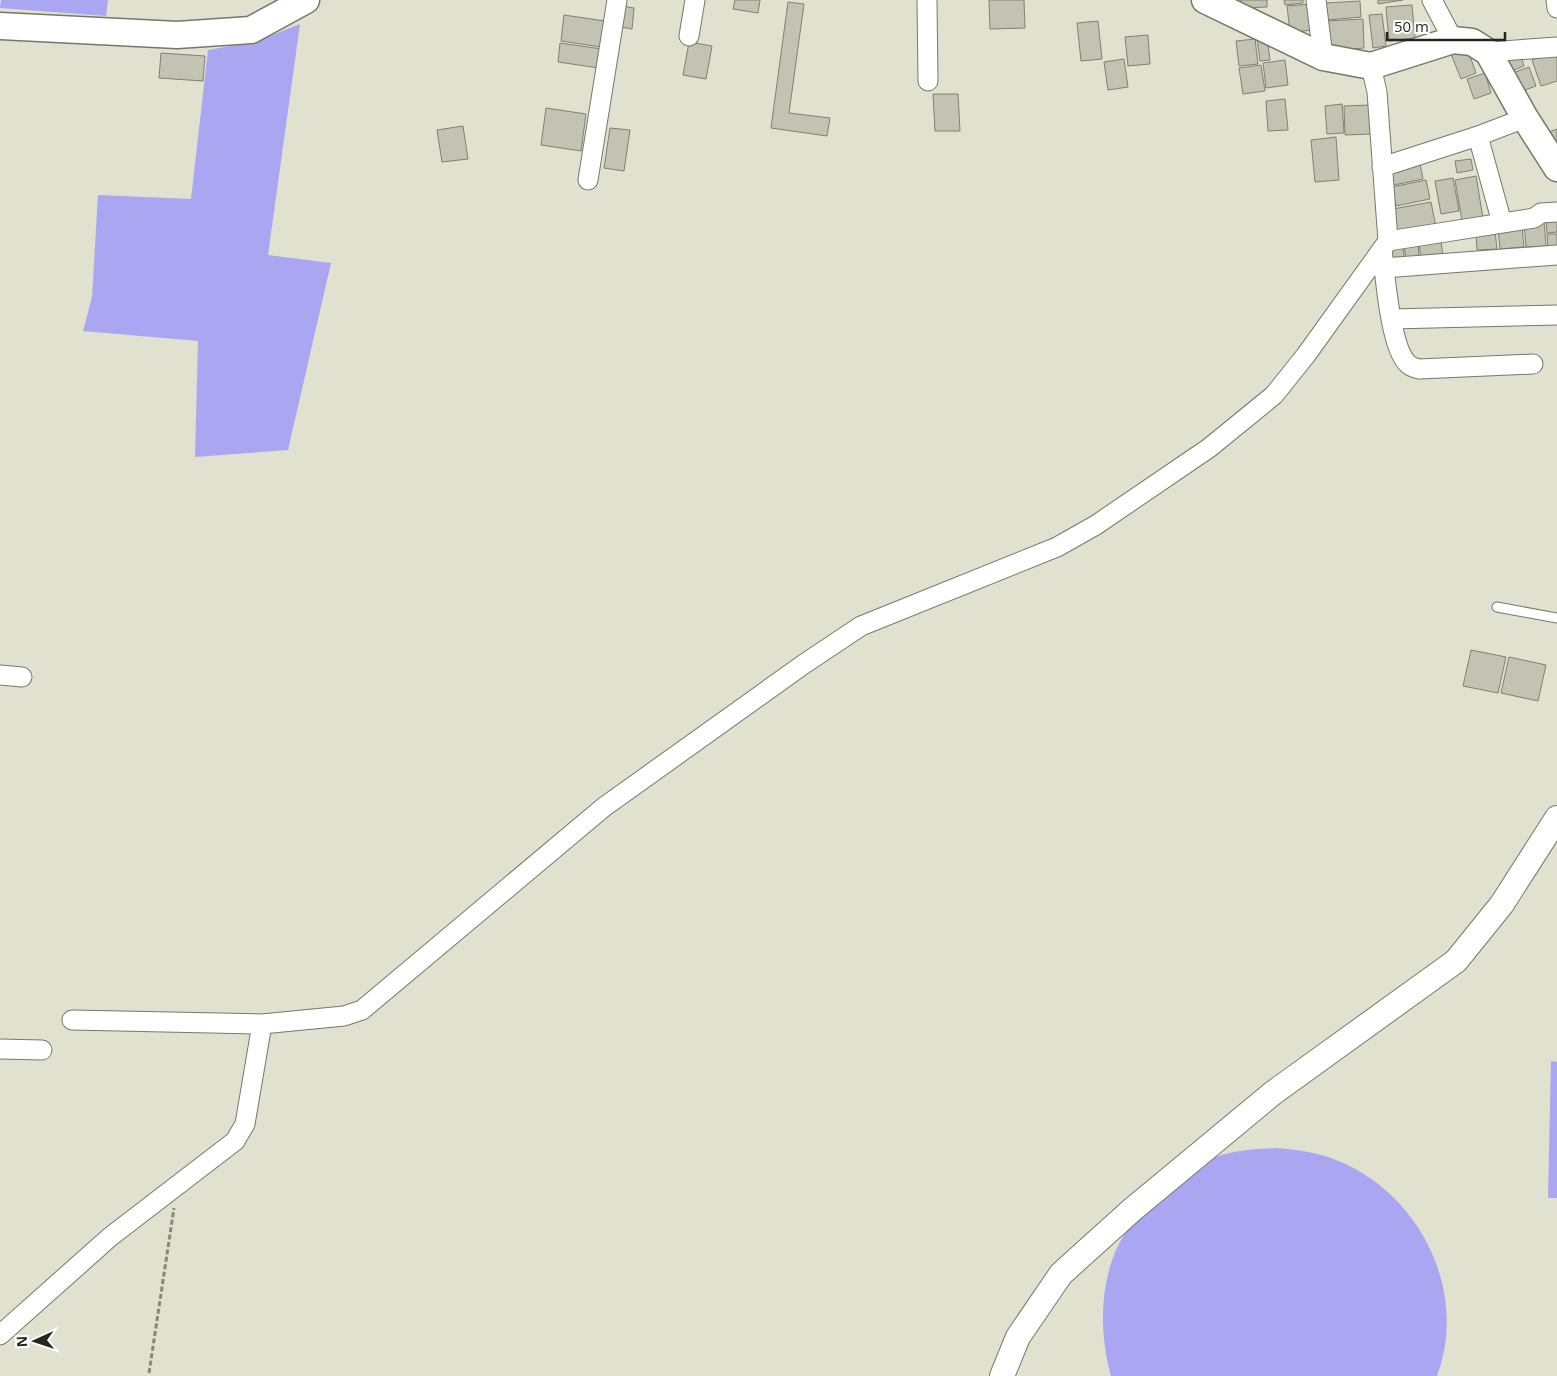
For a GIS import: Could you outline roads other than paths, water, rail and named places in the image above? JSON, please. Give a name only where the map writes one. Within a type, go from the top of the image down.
[{"type":"main road","points":[[0,26],[177,35],[252,30],[306,0]]},
{"type":"main road","points":[[1215,2],[1323,57],[1371,66],[1453,40],[1472,42],[1488,52],[1525,118],[1557,166]]},
{"type":"street","points":[[588,180],[617,0]]},
{"type":"street","points":[[689,36],[695,0]]},
{"type":"street","points":[[927,0],[928,81]]},
{"type":"street","points":[[1316,0],[1323,57]]},
{"type":"street","points":[[1432,0],[1453,40]]},
{"type":"street","points":[[1556,0],[1557,8]]},
{"type":"street","points":[[1488,52],[1557,47]]},
{"type":"street","points":[[1371,66],[1377,92],[1385,253],[1391,319],[1401,356],[1409,366],[1419,369],[1533,364]]},
{"type":"street","points":[[1382,167],[1478,136],[1525,118]]},
{"type":"street","points":[[1478,136],[1502,223]]},
{"type":"street","points":[[72,1020],[262,1024],[344,1016],[362,1010],[604,808],[804,664],[862,626],[1056,547],[1096,525],[1209,448],[1274,395],[1385,253],[1502,223],[1534,218],[1541,213],[1557,212]]},
{"type":"street","points":[[1385,253],[1557,255]]},
{"type":"street","points":[[1391,319],[1557,316]]},
{"type":"street","points":[[0,676],[22,677]]},
{"type":"street","points":[[1002,1376],[1018,1337],[1061,1274],[1134,1209],[1273,1093],[1456,961],[1502,904],[1557,818]]},
{"type":"street","points":[[0,1335],[110,1237],[235,1140],[245,1124],[262,1024]]},
{"type":"street","points":[[0,1049],[42,1050]]},
{"type":"lane","points":[[1497,607],[1557,618]]}]
